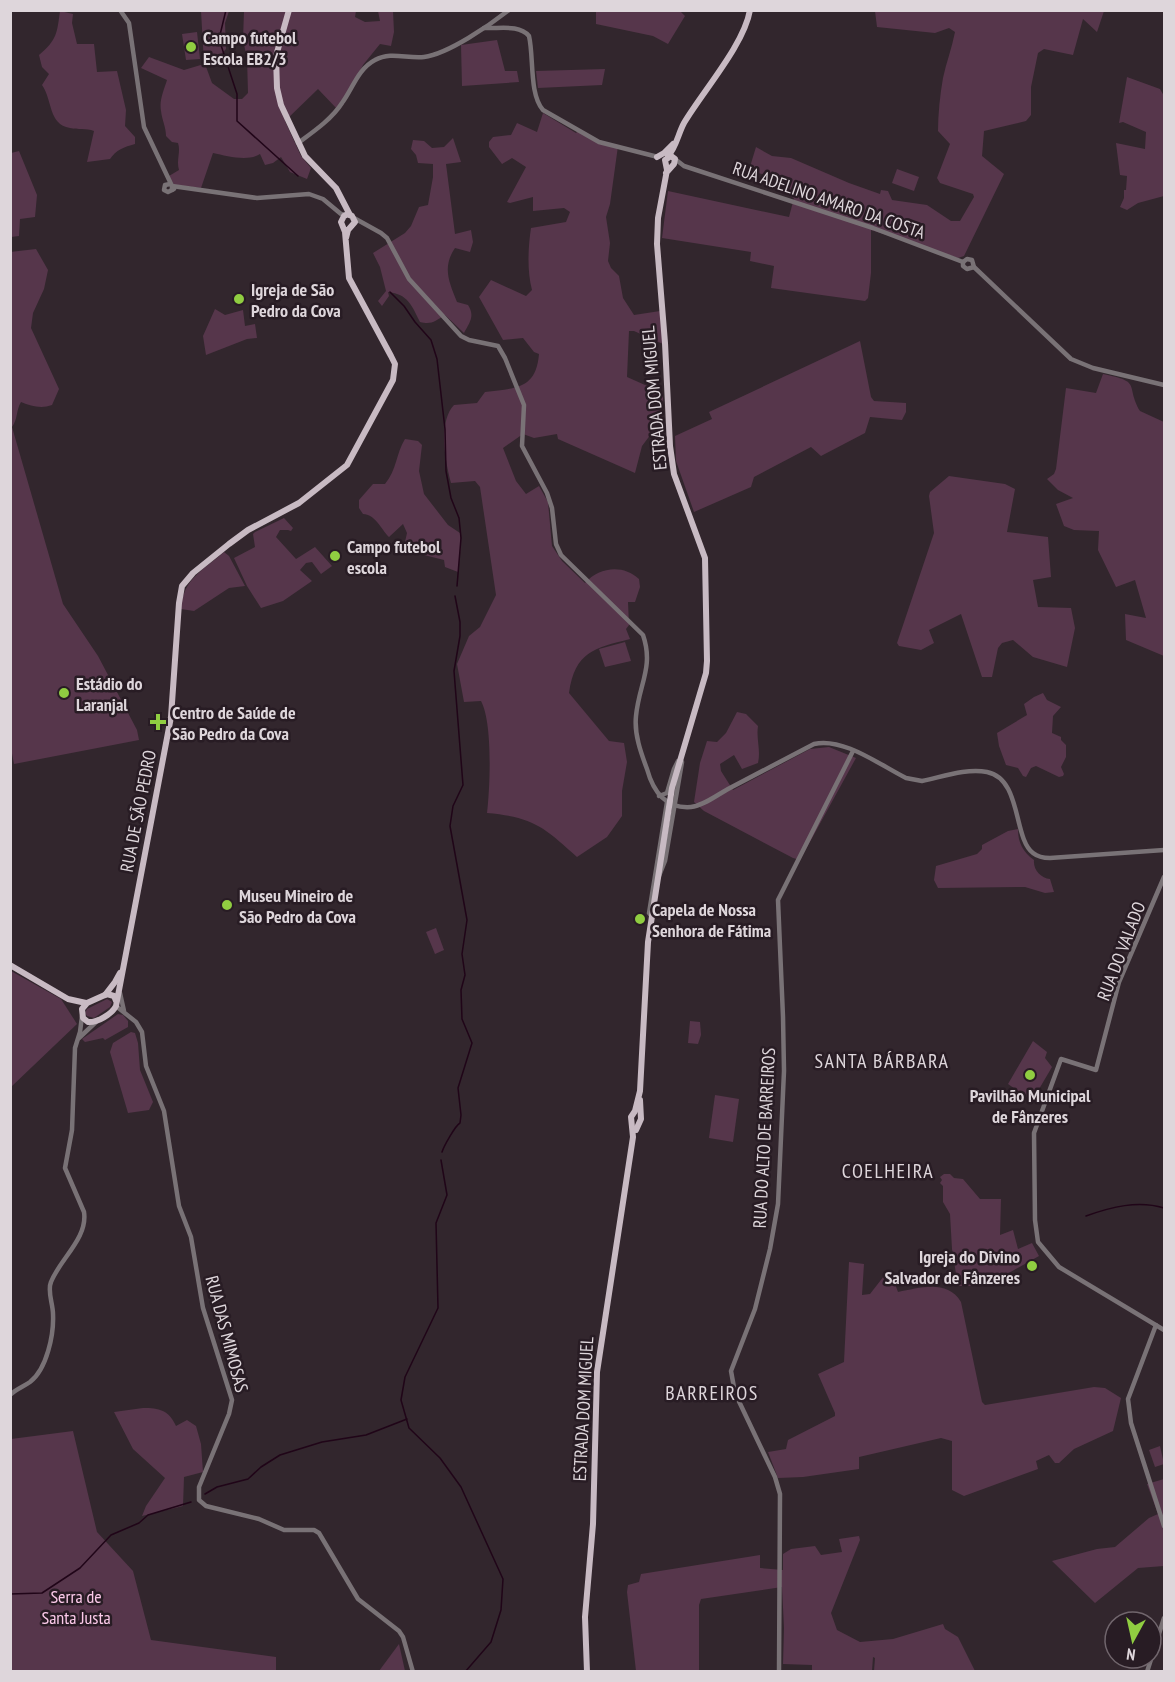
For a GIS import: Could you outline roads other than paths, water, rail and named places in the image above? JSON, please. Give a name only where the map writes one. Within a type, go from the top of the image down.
[{"type":"main road","points":[[289,10],[280,38],[275,71],[281,105],[309,162],[336,188],[345,205],[347,219]]},
{"type":"main road","points":[[666,173],[675,142],[690,114],[745,29],[750,10]]},
{"type":"main road","points":[[657,157],[675,142]]},
{"type":"main road","name":"ESTRADA DOM MIGUEL","points":[[586,1671],[585,1610],[593,1510],[597,1366],[639,1097],[647,956],[672,788],[707,669],[706,566],[674,474],[671,455],[657,246],[666,173]]},
{"type":"main road","name":"RUA DE SÃO PEDRO","points":[[346,238],[352,227],[347,219]]},
{"type":"main road","name":"RUA DE SÃO PEDRO","points":[[116,1003],[171,717],[182,586],[193,573],[242,534],[299,503],[338,474],[353,456],[393,380],[394,364],[351,285],[347,272],[347,219]]},
{"type":"main road","name":"RUA DE SÃO PEDRO","points":[[105,994],[115,982],[124,959]]},
{"type":"main road","points":[[10,965],[68,999],[87,1004]]},
{"type":"main road","points":[[68,999],[88,1022],[96,1022],[108,1014],[116,1003],[112,995],[105,994],[87,1004],[82,1014]]},
{"type":"main road","name":"ESTRADA DOM MIGUEL","points":[[581,1671],[585,1649]]},
{"type":"street","points":[[298,143],[333,114],[342,104],[360,72],[374,61],[385,55],[424,57],[439,53],[484,28],[508,10]]},
{"type":"street","points":[[124,12],[129,24],[144,127],[170,186],[257,198],[309,194],[323,199],[347,219],[381,232],[387,238],[409,279],[461,336],[498,346],[524,405],[522,446],[547,493],[552,508],[556,544],[561,555],[643,635],[648,648],[648,660],[638,702],[636,723],[651,784],[659,796],[674,805],[697,806],[814,744],[824,741],[853,751],[914,781],[974,772],[987,772],[996,776],[1004,782],[1010,794],[1026,846],[1040,857],[1164,850]]},
{"type":"street","points":[[484,28],[518,28],[529,36],[538,105],[543,110],[587,137],[609,145],[670,160]]},
{"type":"street","name":"RUA ADELINO AMARO DA COSTA","points":[[670,160],[873,228],[963,262],[969,259],[974,262],[974,267],[1071,359],[1094,368],[1164,385]]},
{"type":"street","points":[[666,173],[684,166]]},
{"type":"street","points":[[352,227],[358,224],[367,226]]},
{"type":"street","name":"RUA DO ALTO DE BARREIROS","points":[[779,1671],[780,1494],[775,1477],[735,1393],[731,1371],[756,1305],[778,1204],[784,1071],[778,900],[853,751]]},
{"type":"street","name":"ESTRADA DOM MIGUEL","points":[[652,917],[649,913],[667,793],[675,766],[681,756]]},
{"type":"street","name":"ESTRADA DOM MIGUEL","points":[[659,876],[665,861],[682,768],[681,756]]},
{"type":"street","points":[[659,796],[667,793]]},
{"type":"street","name":"RUA DO VALADO","points":[[1156,1325],[1059,1267],[1038,1242],[1035,1235],[1034,1133],[1061,1059],[1096,1070],[1119,982],[1164,877]]},
{"type":"street","points":[[121,983],[121,1003],[124,1011]]},
{"type":"street","points":[[116,1003],[129,1015]]},
{"type":"street","points":[[108,1014],[121,1012],[129,1015]]},
{"type":"street","points":[[10,1395],[33,1379],[49,1351],[53,1332],[50,1285],[81,1232],[85,1219],[65,1168],[72,1130],[75,1048],[79,1038],[82,1014]]},
{"type":"street","name":"RUA DAS MIMOSAS","points":[[129,1015],[140,1027],[146,1066],[162,1104],[181,1212],[191,1237],[203,1308],[232,1400],[229,1414],[198,1491],[199,1500],[206,1506],[259,1519],[284,1530],[314,1530],[320,1533],[358,1599],[399,1631],[413,1671]]},
{"type":"street","points":[[79,1038],[96,1022]]},
{"type":"street","points":[[1164,1330],[1156,1325],[1128,1399],[1131,1423],[1164,1526]]},
{"type":"street","points":[[1147,1671],[1164,1618]]},
{"type":"waterway","points":[[226,10],[219,39],[237,94],[237,121],[298,176]]},
{"type":"waterway","points":[[390,292],[431,340],[437,359],[445,429],[446,471],[451,498],[459,518],[461,538],[457,586]]},
{"type":"waterway","points":[[442,1152],[460,1123],[458,1088],[472,1043],[462,1019],[461,990],[465,975],[462,954],[467,920],[450,826],[453,806],[463,785],[454,671],[460,636],[455,596]]},
{"type":"waterway","points":[[441,1160],[447,1195],[436,1223],[438,1308],[405,1377],[401,1400],[409,1428],[440,1458],[461,1487],[503,1579],[501,1610],[491,1642],[465,1672]]},
{"type":"waterway","points":[[1086,1216],[1134,1205],[1164,1208]]},
{"type":"waterway","points":[[205,1494],[217,1487],[248,1479],[280,1455],[322,1442],[366,1435],[407,1419]]},
{"type":"waterway","points":[[10,1594],[42,1593],[80,1568],[111,1535],[139,1523],[148,1515],[191,1502]]},
{"type":"place","name":"Campo futebol Escola EB2/3","points":[[191,47]]},
{"type":"place","name":"Igreja de São Pedro da Cova","points":[[239,299]]},
{"type":"place","name":"Campo futebol escola","points":[[335,556]]},
{"type":"place","name":"Estádio do Laranjal","points":[[64,693]]},
{"type":"place","name":"Centro de Saúde de São Pedro da Cova","points":[[158,722]]},
{"type":"place","name":"Museu Mineiro de São Pedro da Cova","points":[[227,905]]},
{"type":"place","name":"Capela de Nossa Senhora de Fátima","points":[[640,919]]},
{"type":"place","name":"Pavilhão Municipal de Fânzeres","points":[[1030,1075]]},
{"type":"place","name":"Igreja do Divino Salvador de Fânzeres","points":[[1032,1266]]},
{"type":"district","name":"SANTA BÁRBARA","points":[[882,1061]]},
{"type":"district","name":"COELHEIRA","points":[[888,1171]]},
{"type":"district","name":"BARREIROS","points":[[712,1393]]},
{"type":"park label","name":"Serra de Santa Justa","points":[[76,1606]]}]
